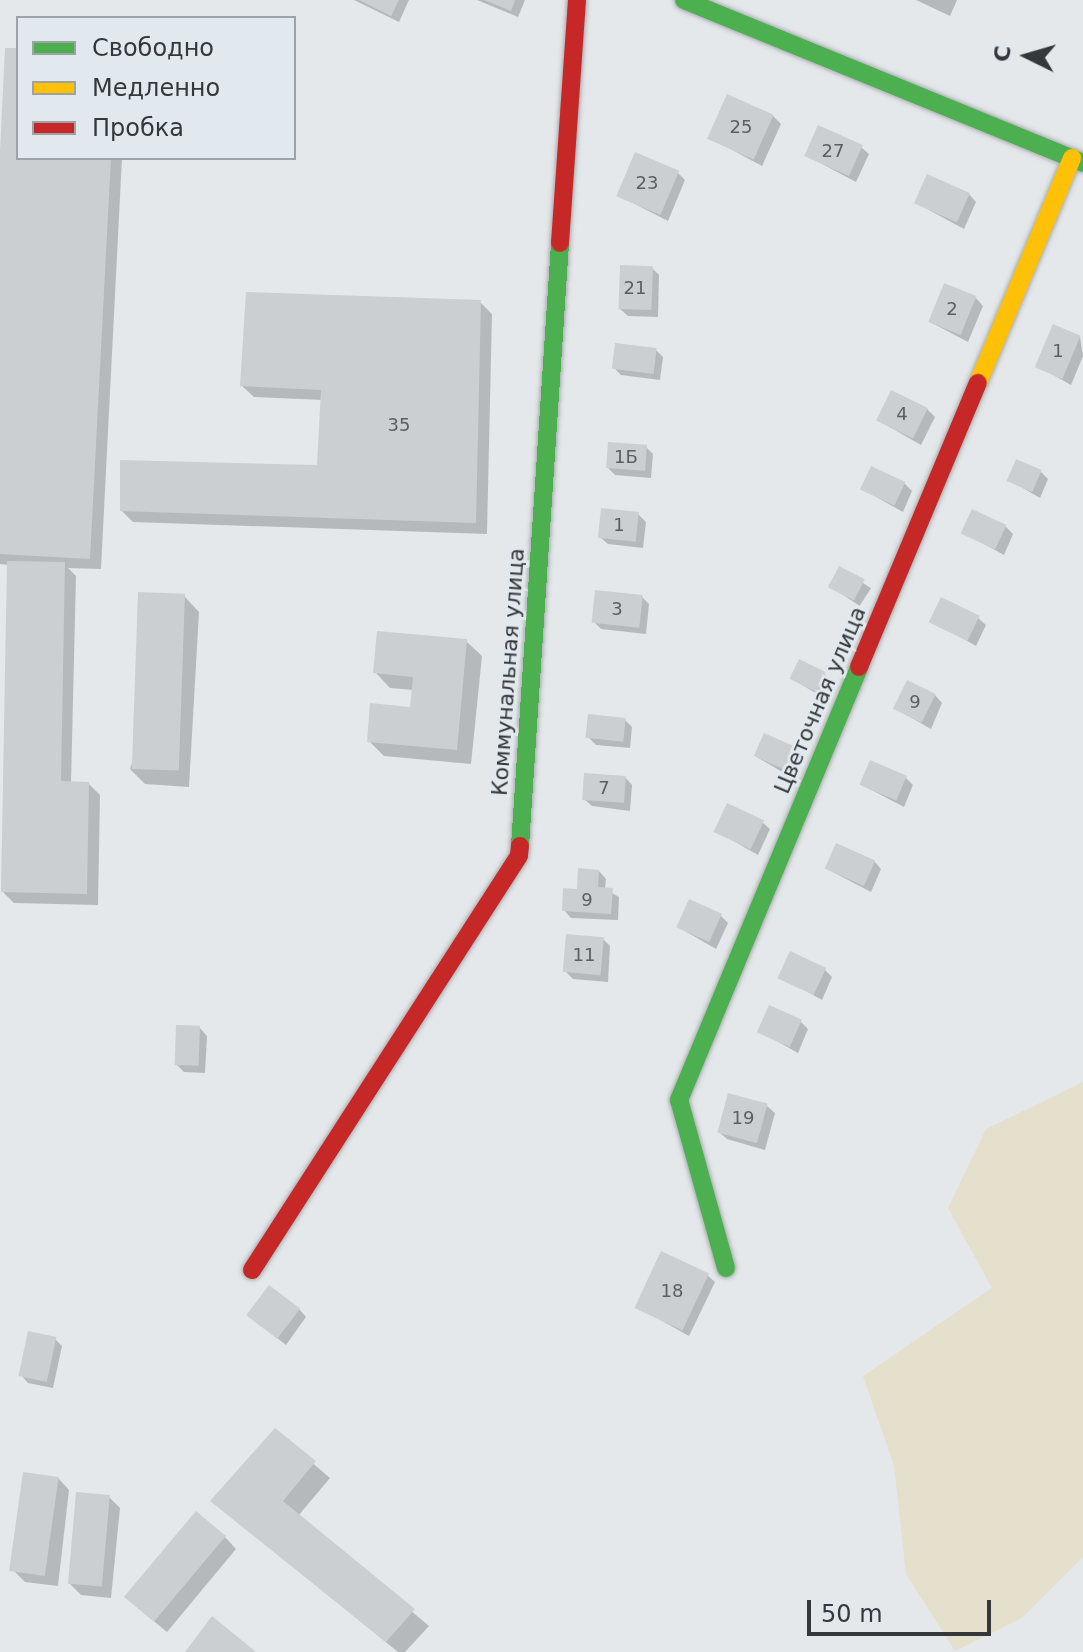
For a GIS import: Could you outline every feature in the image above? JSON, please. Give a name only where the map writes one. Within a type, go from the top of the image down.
[{"type":"street","name":"Коммунальная улица","points":[[252,1270],[519,855],[577,0]]},
{"type":"street","points":[[684,0],[1078,160]]},
{"type":"street","name":"Цветочная улица","points":[[726,1268],[679,1100],[1078,160]]},
{"type":"shaded area","points":[[1083,1082],[1083,1557],[1022,1618],[955,1651],[906,1574],[894,1466],[863,1376],[992,1288],[948,1208],[986,1129]]},
{"type":"building","points":[[359,0],[399,0],[391,16]]},
{"type":"building","points":[[484,0],[515,0],[511,11]]},
{"type":"building","points":[[5,48],[16,48],[16,160],[111,160],[90,559],[0,554],[0,151]]},
{"type":"building","points":[[727,94],[774,115],[754,160],[707,139]]},
{"type":"building","points":[[818,125],[863,145],[849,176],[804,156]]},
{"type":"building","points":[[635,152],[679,171],[660,215],[616,196]]},
{"type":"building","points":[[927,174],[970,193],[957,222],[914,203]]},
{"type":"building","points":[[620,265],[653,266],[651,310],[618,309]]},
{"type":"building","points":[[944,283],[976,296],[961,335],[928,322]]},
{"type":"building","points":[[246,292],[481,300],[476,523],[120,511],[120,460],[317,465],[321,390],[240,386]]},
{"type":"building","points":[[1053,324],[1081,336],[1062,379],[1035,367]]},
{"type":"building","points":[[615,343],[657,348],[654,374],[612,369]]},
{"type":"building","points":[[891,390],[928,408],[913,439],[876,421]]},
{"type":"building","points":[[608,442],[647,445],[645,471],[606,468]]},
{"type":"building","points":[[1016,459],[1042,470],[1032,492],[1007,481]]},
{"type":"building","points":[[871,466],[905,482],[894,506],[860,490]]},
{"type":"building","points":[[601,508],[639,512],[636,542],[598,538]]},
{"type":"building","points":[[972,509],[1006,525],[995,550],[961,533]]},
{"type":"building","points":[[7,561],[65,562],[61,781],[89,782],[87,894],[1,892]]},
{"type":"building","points":[[839,566],[865,579],[854,601],[828,587]]},
{"type":"building","points":[[595,590],[643,595],[639,628],[592,623]]},
{"type":"building","points":[[138,592],[185,594],[179,771],[132,769]]},
{"type":"building","points":[[941,597],[980,616],[967,641],[929,622]]},
{"type":"building","points":[[377,631],[467,639],[457,750],[367,742],[370,703],[410,707],[413,677],[373,673]]},
{"type":"building","points":[[799,659],[826,672],[816,692],[789,679]]},
{"type":"building","points":[[907,680],[936,694],[922,723],[893,709]]},
{"type":"building","points":[[588,714],[626,718],[623,742],[585,738]]},
{"type":"building","points":[[764,733],[795,747],[785,770],[754,756]]},
{"type":"building","points":[[870,760],[907,776],[896,800],[859,785]]},
{"type":"building","points":[[584,773],[626,776],[624,803],[582,800]]},
{"type":"building","points":[[727,803],[764,820],[751,849],[713,832]]},
{"type":"building","points":[[836,843],[875,860],[864,886],[825,869]]},
{"type":"building","points":[[578,868],[599,870],[598,887],[613,888],[611,914],[562,911],[563,888],[577,889]]},
{"type":"building","points":[[689,899],[722,914],[709,942],[676,927]]},
{"type":"building","points":[[566,934],[604,937],[601,975],[563,972]]},
{"type":"building","points":[[790,951],[826,968],[814,995],[777,978]]},
{"type":"building","points":[[769,1005],[802,1020],[790,1047],[757,1032]]},
{"type":"building","points":[[176,1025],[200,1026],[199,1066],[175,1065]]},
{"type":"building","points":[[728,1093],[768,1104],[757,1143],[717,1133]]},
{"type":"building","points":[[661,1251],[709,1273],[682,1330],[634,1308]]},
{"type":"building","points":[[269,1285],[300,1308],[277,1339],[246,1315]]},
{"type":"building","points":[[28,1331],[56,1337],[47,1382],[18,1376]]},
{"type":"building","points":[[275,1428],[316,1461],[283,1501],[415,1609],[386,1642],[210,1501]]},
{"type":"building","points":[[23,1472],[59,1477],[45,1576],[9,1571]]},
{"type":"building","points":[[76,1492],[110,1495],[102,1587],[68,1584]]},
{"type":"building","points":[[196,1511],[226,1536],[154,1622],[124,1597]]},
{"type":"building","points":[[212,1616],[256,1652],[185,1652]]},
{"type":"traffic: fast","points":[[684,0],[1083,163]]},
{"type":"traffic: fast","points":[[520,846],[560,243]]},
{"type":"traffic: fast","points":[[726,1268],[679,1100],[859,667]]},
{"type":"traffic: slow","points":[[978,383],[1072,158]]},
{"type":"traffic: jam","points":[[560,243],[577,0]]},
{"type":"traffic: jam","points":[[859,667],[978,383]]},
{"type":"traffic: jam","points":[[252,1270],[519,855],[520,846]]}]
